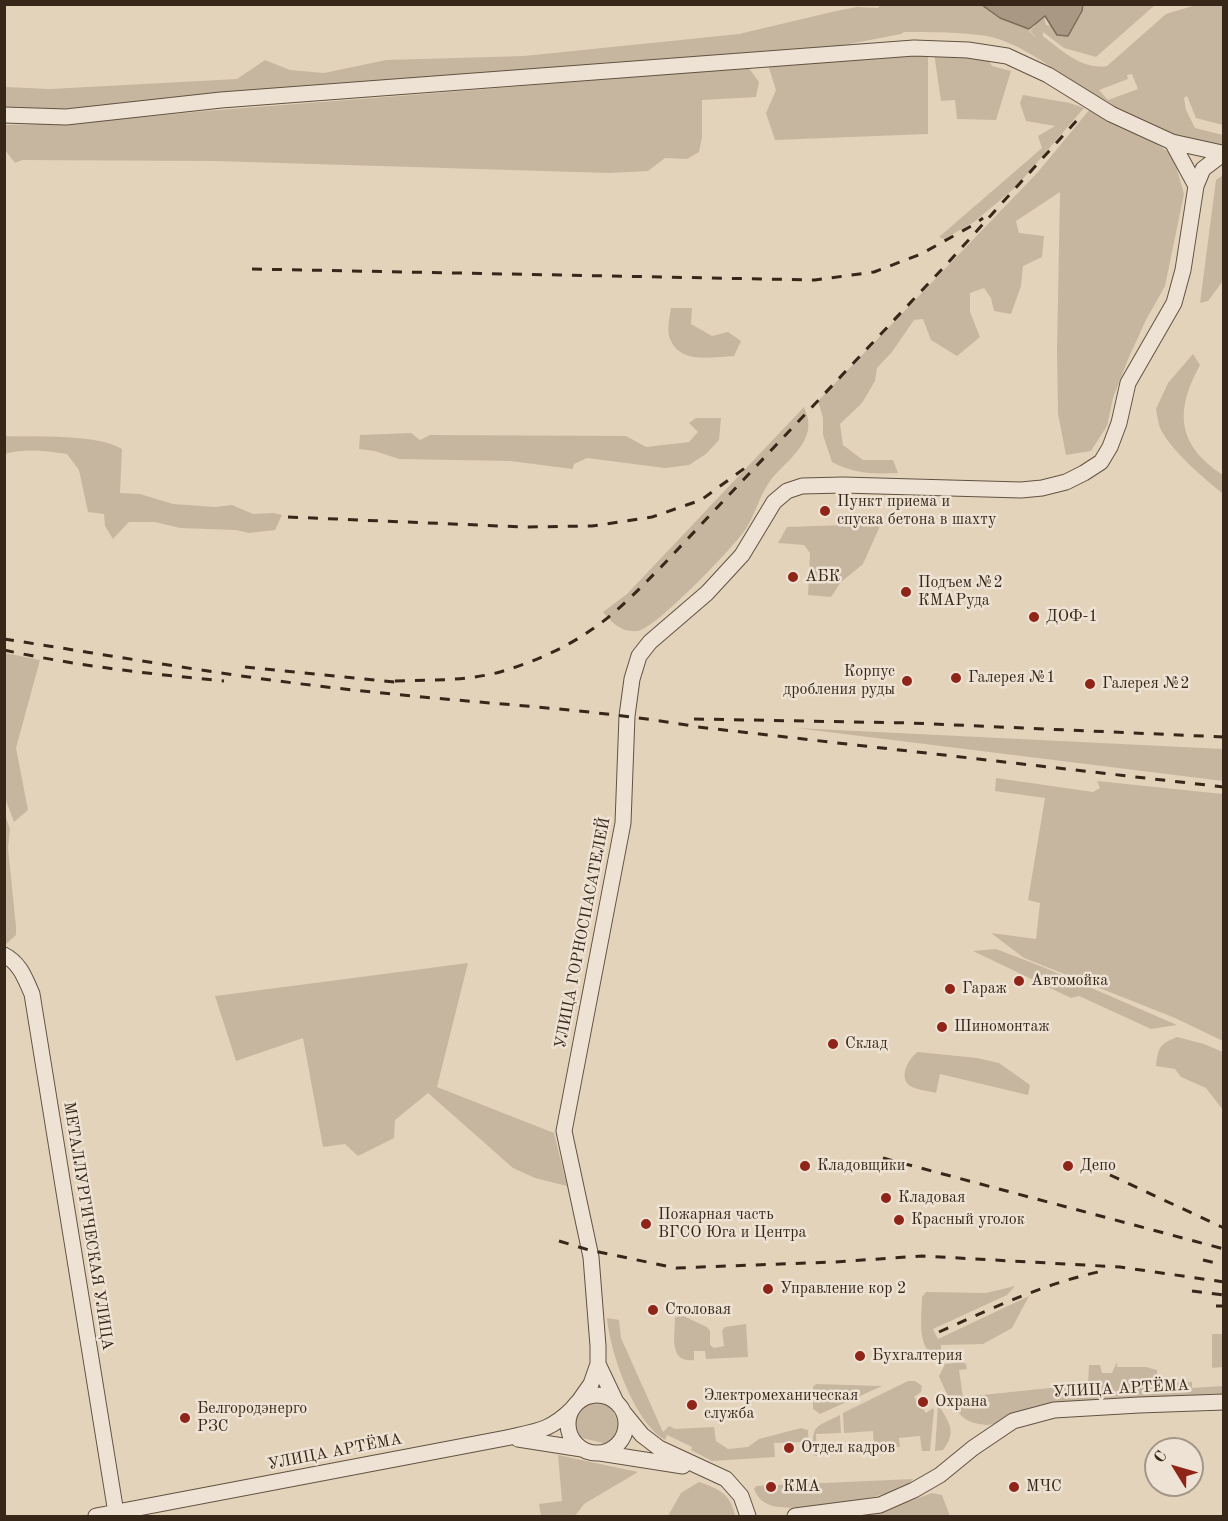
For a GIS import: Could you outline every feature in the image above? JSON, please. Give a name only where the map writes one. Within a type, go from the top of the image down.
[{"type":"street","points":[[4,115],[66,117],[221,100],[922,49],[968,50],[1007,56],[1048,75],[1111,114],[1172,142],[1223,153]]},
{"type":"street","points":[[1172,142],[1196,186]]},
{"type":"street","name":"УЛИЦА ГОРНОСПАСАТЕЛЕЙ","points":[[576,1404],[591,1384],[598,1364],[591,1257],[564,1131],[623,823],[627,716],[632,679],[639,656],[650,642],[707,593],[742,555],[774,502],[786,491],[802,486],[843,485],[1021,490],[1066,482],[1101,462],[1110,447],[1119,423],[1128,383],[1174,303],[1183,270],[1196,186],[1203,169],[1223,153]]},
{"type":"street","name":"МЕТАЛЛУРГИЧЕСКАЯ УЛИЦА","points":[[4,955],[14,960],[32,994],[116,1513]]},
{"type":"street","points":[[598,1364],[619,1406],[626,1419],[626,1428],[617,1444],[609,1450],[587,1451],[575,1443],[570,1435],[569,1416],[576,1404],[588,1396],[608,1397],[619,1406],[642,1436],[659,1448],[726,1479],[741,1496],[748,1516]]},
{"type":"street","name":"УЛИЦА АРТЁМА","points":[[795,1516],[880,1505],[940,1475],[1013,1420],[1054,1410],[1224,1402]]},
{"type":"street","name":"УЛИЦА АРТЁМА","points":[[96,1516],[506,1438],[548,1428],[559,1421],[576,1404]]},
{"type":"street","points":[[506,1438],[532,1440],[704,1470]]},
{"type":"shaded area","points":[[881,4],[984,5],[1020,21],[1037,39],[1030,30],[1035,26],[1035,7],[1042,19],[1044,17],[1046,25],[1058,27],[1080,17],[1084,5],[1155,5],[1096,57],[1064,48],[1043,32],[1043,36],[1072,58],[1089,65],[1107,66],[1166,14],[1196,5],[1223,5],[1223,125],[1196,118],[1187,96],[1184,98],[1186,110],[1195,128],[1223,135],[1223,148],[1195,145],[1115,108],[1038,58],[1013,45],[987,36],[946,32],[904,32],[802,53],[210,96],[40,111],[5,109],[5,87],[50,89],[237,79],[265,60],[290,70],[324,73],[386,60],[524,56],[739,34],[857,7],[878,8]],"holes":[[[1132,74],[1138,89],[1108,100],[1099,90],[1128,79],[1127,75]]]},
{"type":"shaded area","points":[[1083,4],[1082,11],[1068,36],[1057,35],[1045,16],[1029,29],[1000,18],[982,5]]},
{"type":"shaded area","points":[[934,53],[987,58],[992,66],[1011,71],[996,120],[957,119],[955,100],[941,101]]},
{"type":"shaded area","points":[[928,55],[928,134],[775,140],[766,113],[776,90],[768,65]]},
{"type":"shaded area","points":[[748,67],[759,82],[756,97],[702,100],[702,137],[699,152],[687,159],[665,158],[648,171],[609,173],[215,161],[22,160],[15,163],[5,150],[5,125],[118,119]]},
{"type":"shaded area","points":[[1023,95],[1070,103],[1084,108],[1016,187],[974,222],[944,239],[939,237],[1042,148],[1038,136],[1055,126],[1026,121],[1020,103]]},
{"type":"shaded area","points":[[1090,109],[1149,139],[1173,155],[1184,194],[1165,286],[1129,357],[1113,398],[1107,426],[1091,451],[1066,455],[1058,414],[1060,192],[1016,221],[1019,233],[1044,236],[1042,257],[1023,266],[1021,286],[1011,314],[994,311],[991,298],[984,288],[970,293],[970,312],[980,337],[957,356],[931,340],[923,319],[914,320],[892,352],[877,368],[875,381],[862,403],[840,424],[843,445],[863,460],[893,460],[898,473],[864,472],[848,469],[832,462],[823,435],[823,418],[818,401],[1038,172]]},
{"type":"shaded area","points":[[1223,175],[1223,281],[1208,301],[1200,303],[1216,180]]},
{"type":"shaded area","points":[[671,308],[692,308],[691,324],[712,336],[728,332],[741,341],[734,356],[705,358],[680,352],[673,345],[669,336]]},
{"type":"shaded area","points":[[1193,354],[1200,365],[1188,392],[1184,417],[1185,429],[1197,453],[1223,475],[1223,494],[1180,455],[1165,437],[1158,421],[1156,409],[1168,383]]},
{"type":"shaded area","points":[[804,407],[808,431],[804,441],[770,481],[748,525],[737,540],[676,603],[647,627],[632,631],[622,629],[614,623],[603,612],[627,594]]},
{"type":"shaded area","points":[[696,418],[721,418],[719,440],[706,454],[689,465],[665,468],[587,458],[574,464],[573,469],[510,461],[399,459],[375,451],[359,449],[360,435],[411,433],[420,440],[430,435],[626,436],[646,447],[689,442],[698,432],[689,423]]},
{"type":"shaded area","points":[[5,436],[83,439],[112,444],[122,449],[120,493],[140,494],[173,504],[215,507],[232,505],[253,514],[282,515],[275,530],[249,533],[236,530],[180,528],[155,522],[129,522],[113,539],[105,526],[104,514],[88,512],[79,470],[67,454],[28,451],[5,454]]},
{"type":"shaded area","points":[[880,526],[863,564],[841,582],[831,597],[808,595],[810,553],[804,545],[778,543],[787,527]]},
{"type":"shaded area","points":[[5,653],[40,660],[16,748],[28,810],[14,822],[5,798]]},
{"type":"shaded area","points":[[796,728],[1223,749],[1223,781]]},
{"type":"shaded area","points":[[996,778],[1093,792],[1100,788],[1097,781],[1223,794],[1223,1041],[1175,1018],[1024,958],[991,933],[1036,939],[1040,903],[1028,900],[1045,798],[995,791]]},
{"type":"shaded area","points":[[4,812],[10,829],[8,848],[16,927],[16,935],[5,945]]},
{"type":"shaded area","points":[[996,949],[1177,1025],[1151,1029],[1079,996],[1071,998],[973,951]]},
{"type":"shaded area","points":[[468,963],[437,1087],[554,1133],[567,1186],[535,1178],[513,1168],[428,1093],[395,1120],[394,1138],[358,1156],[345,1144],[323,1147],[303,1038],[236,1061],[215,996]]},
{"type":"shaded area","points":[[1177,1037],[1223,1052],[1223,1110],[1206,1088],[1181,1077],[1175,1069],[1156,1066],[1161,1047]]},
{"type":"shaded area","points":[[918,1052],[977,1058],[999,1063],[1030,1085],[1028,1095],[940,1074],[936,1093],[912,1087],[905,1079],[905,1074],[908,1064]]},
{"type":"shaded area","points":[[1015,1286],[1007,1295],[933,1329],[938,1339],[1029,1296],[1012,1328],[983,1344],[941,1345],[941,1355],[933,1354],[927,1349],[921,1323],[922,1297],[926,1292],[986,1293]]},
{"type":"shaded area","points":[[679,1314],[707,1327],[710,1331],[710,1345],[714,1348],[724,1346],[722,1331],[725,1327],[746,1324],[748,1357],[706,1359],[705,1351],[694,1351],[694,1360],[680,1357],[674,1340],[675,1318]]},
{"type":"shaded area","points":[[607,1318],[619,1320],[621,1338],[663,1432],[669,1426],[675,1429],[714,1427],[716,1441],[728,1449],[748,1447],[759,1439],[801,1428],[808,1430],[809,1453],[804,1454],[803,1442],[774,1443],[775,1457],[712,1461],[691,1450],[692,1447],[667,1435],[665,1440],[643,1418],[625,1385],[613,1349]]},
{"type":"shaded area","points":[[1212,1334],[1223,1334],[1223,1367],[1212,1368]]},
{"type":"shaded area","points":[[962,1362],[966,1364],[967,1369],[959,1370],[963,1397],[1088,1384],[1089,1365],[1100,1365],[1102,1373],[1112,1373],[1117,1362],[1117,1367],[1146,1367],[1157,1370],[1158,1384],[1192,1382],[1192,1388],[1223,1386],[1223,1397],[986,1425],[969,1421],[961,1415],[939,1376],[945,1364]]},
{"type":"shaded area","points":[[908,1381],[915,1381],[922,1386],[921,1392],[914,1397],[926,1413],[933,1408],[934,1410],[930,1451],[922,1451],[920,1436],[899,1438],[900,1447],[874,1447],[873,1431],[844,1433],[843,1413]]},
{"type":"shaded area","points":[[816,1384],[882,1386],[820,1414],[813,1409],[813,1387]]},
{"type":"shaded area","points":[[595,1399],[606,1404],[617,1420],[616,1439],[607,1444],[578,1437],[573,1432],[574,1419],[588,1403]]},
{"type":"shaded area","points":[[938,1404],[948,1421],[951,1432],[943,1450],[935,1451]]},
{"type":"shaded area","points":[[840,1415],[841,1433],[816,1434],[817,1456],[813,1455],[813,1438],[816,1428]]},
{"type":"shaded area","points":[[558,1455],[638,1472],[584,1504],[575,1516],[541,1516],[539,1504],[562,1501]]},
{"type":"shaded area","points":[[913,1479],[888,1493],[845,1503],[800,1508],[770,1505],[760,1499],[754,1489],[756,1486]]},
{"type":"shaded area","points":[[699,1482],[723,1493],[730,1502],[735,1516],[668,1516],[681,1493]]},
{"type":"shaded area","points":[[932,1493],[942,1495],[950,1516],[848,1516],[877,1513]]},
{"type":"railway","points":[[395,681],[461,679],[500,672],[559,649],[581,637],[610,616],[662,566],[945,266],[1079,118]]},
{"type":"railway","points":[[252,269],[815,280],[874,272],[921,254],[983,218]]},
{"type":"railway","points":[[288,517],[524,527],[592,526],[652,517],[701,500],[749,465]]},
{"type":"railway","points":[[4,639],[327,687],[617,715],[698,727],[1224,787]]},
{"type":"railway","points":[[4,650],[114,669],[224,681]]},
{"type":"railway","points":[[245,667],[403,683]]},
{"type":"railway","points":[[694,719],[911,723],[1224,737]]},
{"type":"railway","points":[[883,1158],[1224,1249]]},
{"type":"railway","points":[[1110,1175],[1224,1228]]},
{"type":"railway","points":[[559,1241],[589,1250],[676,1268],[922,1256],[1120,1267],[1224,1282]]},
{"type":"railway","points":[[1203,1260],[1224,1265]]},
{"type":"railway","points":[[939,1332],[1040,1289],[1103,1271]]},
{"type":"railway","points":[[1192,1291],[1224,1295]]},
{"type":"railway","points":[[1216,1306],[1224,1306]]},
{"type":"place","name":"Пункт приема и спуска бетона в шахту","points":[[825,511]]},
{"type":"place","name":"АБК","points":[[793,577]]},
{"type":"place","name":"Подъем №2 КМАРуда","points":[[906,592]]},
{"type":"place","name":"ДОФ-1","points":[[1034,617]]},
{"type":"place","name":"Галерея №1","points":[[956,678]]},
{"type":"place","name":"Корпус дробления руды","points":[[907,681]]},
{"type":"place","name":"Галерея №2","points":[[1090,684]]},
{"type":"place","name":"Автомойка","points":[[1019,981]]},
{"type":"place","name":"Гараж","points":[[950,989]]},
{"type":"place","name":"Шиномонтаж","points":[[942,1027]]},
{"type":"place","name":"Склад","points":[[833,1044]]},
{"type":"place","name":"Кладовщики","points":[[805,1166]]},
{"type":"place","name":"Депо","points":[[1068,1166]]},
{"type":"place","name":"Кладовая","points":[[886,1198]]},
{"type":"place","name":"Красный уголок","points":[[899,1220]]},
{"type":"place","name":"Пожарная часть ВГСО Юга и Центра","points":[[646,1224]]},
{"type":"place","name":"Управление кор 2","points":[[768,1289]]},
{"type":"place","name":"Столовая","points":[[653,1310]]},
{"type":"place","name":"Бухгалтерия","points":[[860,1356]]},
{"type":"place","name":"Охрана","points":[[923,1402]]},
{"type":"place","name":"Электромеханическая служба","points":[[692,1405]]},
{"type":"place","name":"Белгородэнерго РЗС","points":[[185,1418]]},
{"type":"place","name":"Отдел кадров","points":[[789,1448]]},
{"type":"place","name":"КМА","points":[[771,1487]]},
{"type":"place","name":"МЧС","points":[[1014,1487]]}]
